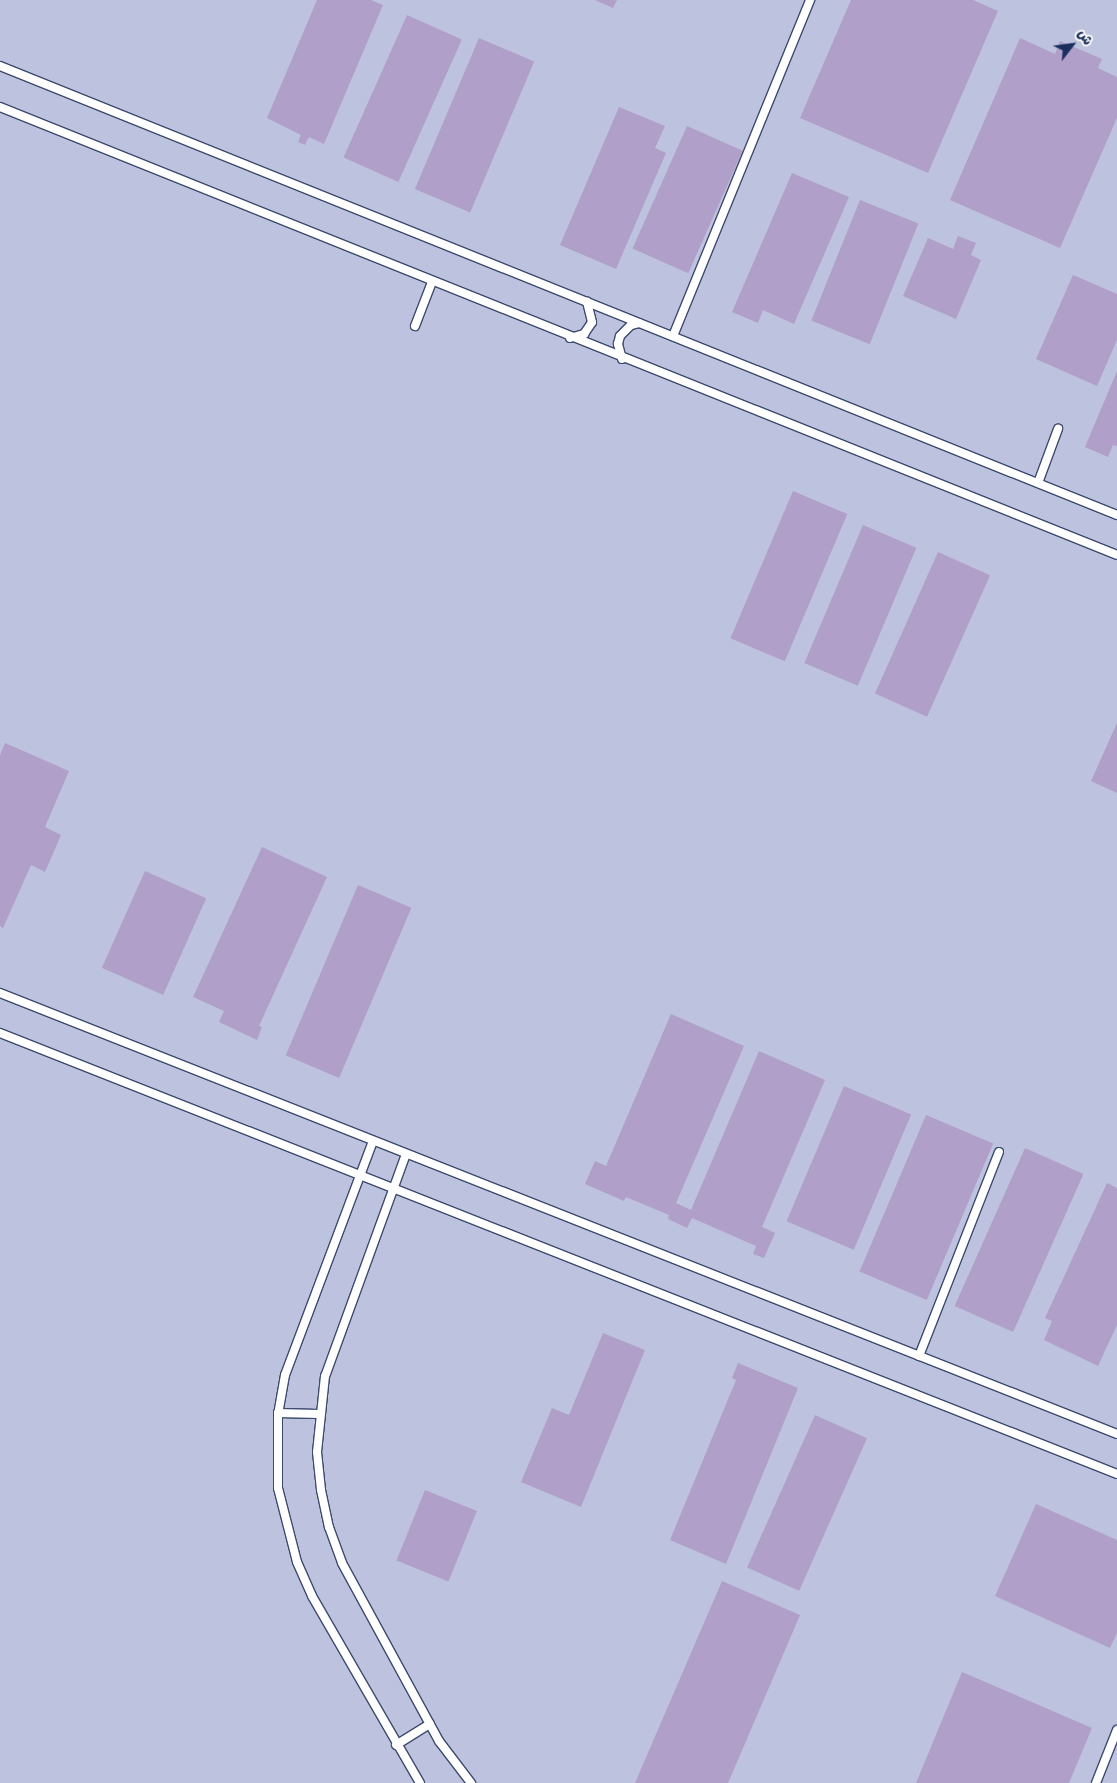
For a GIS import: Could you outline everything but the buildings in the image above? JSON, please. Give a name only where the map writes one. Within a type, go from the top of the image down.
[{"type":"lane","points":[[673,336],[810,0]]},
{"type":"lane","points":[[0,66],[1117,515]]},
{"type":"lane","points":[[0,107],[622,359],[1117,555]]},
{"type":"lane","points":[[415,326],[432,282]]},
{"type":"lane","points":[[570,338],[584,334],[592,322],[586,302]]},
{"type":"lane","points":[[622,359],[618,344],[620,336],[631,325],[639,323]]},
{"type":"lane","points":[[1038,483],[1058,429]]},
{"type":"lane","points":[[0,993],[1117,1434]]},
{"type":"lane","points":[[0,1034],[1117,1474]]},
{"type":"lane","points":[[373,1141],[296,1339],[278,1413],[278,1488],[296,1562],[396,1745],[420,1783]]},
{"type":"lane","points":[[919,1356],[999,1152]]},
{"type":"lane","points":[[406,1154],[336,1340],[319,1414],[317,1452],[329,1528],[342,1564],[430,1724],[471,1783]]},
{"type":"lane","points":[[278,1413],[319,1414]]},
{"type":"lane","points":[[396,1745],[430,1724]]},
{"type":"lane","points":[[1096,1783],[1117,1730]]},
{"type":"shaded area","points":[[0,0],[1117,0],[1117,1783],[0,1783]]}]
